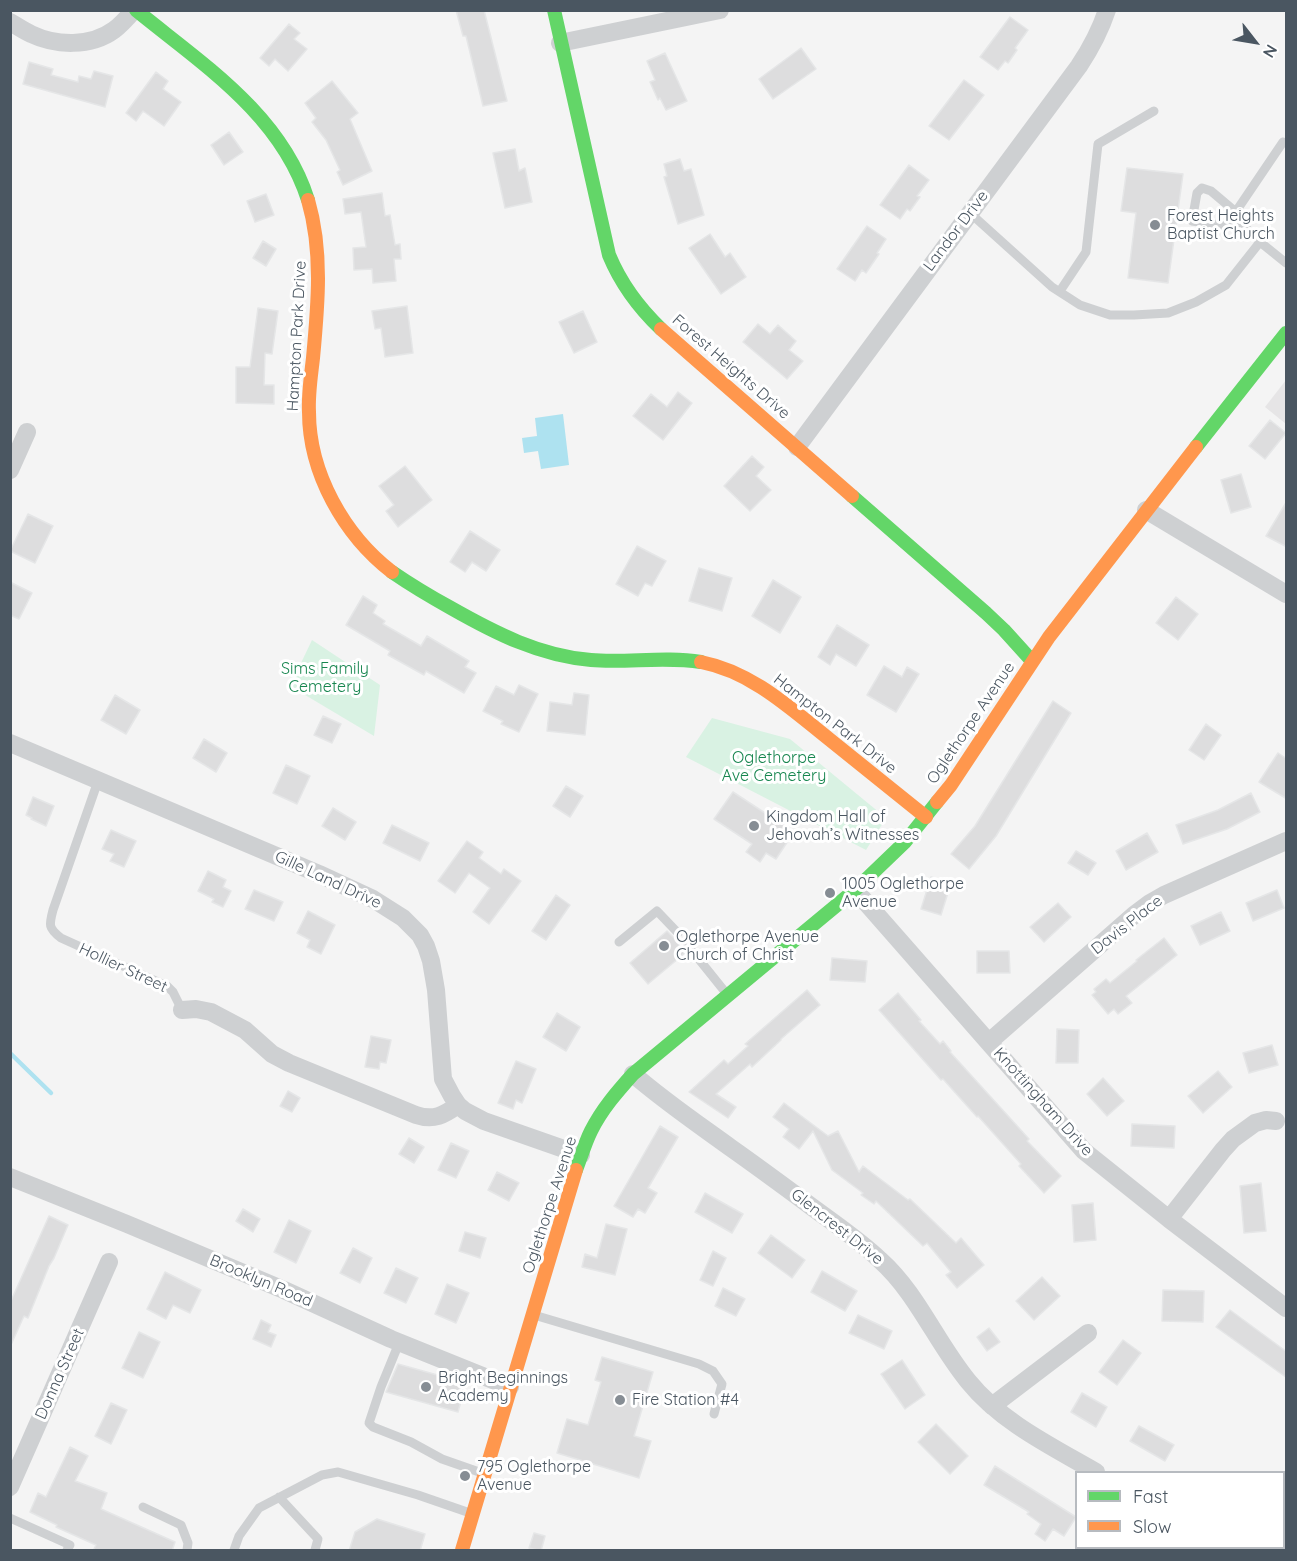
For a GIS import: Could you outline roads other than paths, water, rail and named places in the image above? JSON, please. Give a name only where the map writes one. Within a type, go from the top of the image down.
[{"type":"street","points":[[10,22],[31,34],[46,39],[73,43],[103,37],[135,10]]},
{"type":"street","name":"Hampton Park Drive","points":[[135,10],[240,94],[261,116],[294,165],[313,214],[318,244],[318,295],[309,395],[312,440],[319,468],[340,515],[376,559],[418,589],[478,623],[540,651],[590,660],[689,660],[713,664],[735,672],[774,695],[926,817]]},
{"type":"street","name":"Forest Heights Drive","points":[[554,10],[609,255],[616,275],[627,292],[647,316],[992,619],[1032,661]]},
{"type":"street","points":[[560,44],[720,10]]},
{"type":"street","name":"Landor Drive","points":[[797,447],[1079,66],[1091,48],[1107,10]]},
{"type":"street","name":"Oglethorpe Avenue","points":[[462,1551],[531,1315],[581,1155],[612,1097],[633,1074],[855,890],[905,842],[951,785],[1032,661],[1146,510],[1287,333]]},
{"type":"street","points":[[10,470],[27,432]]},
{"type":"street","points":[[1146,510],[1287,594]]},
{"type":"street","name":"Gille Land Drive","points":[[10,743],[319,874],[373,899],[412,926],[426,946],[431,962],[436,990],[444,1079],[458,1105]]},
{"type":"street","name":"Davis Place","points":[[989,1042],[1150,903],[1287,841]]},
{"type":"street","name":"Knottingham Drive","points":[[855,890],[1084,1150],[1169,1219],[1287,1308]]},
{"type":"street","name":"Hollier Street","points":[[182,1010],[196,1009],[211,1012],[245,1030],[272,1054],[289,1064],[422,1117],[441,1116],[458,1105]]},
{"type":"street","name":"Glencrest Drive","points":[[633,1074],[661,1099],[842,1229],[880,1260],[906,1289],[968,1382],[992,1406],[1022,1429],[1093,1471]]},
{"type":"street","points":[[458,1105],[484,1121],[581,1155]]},
{"type":"street","points":[[1169,1219],[1233,1140],[1255,1123],[1266,1120],[1276,1121]]},
{"type":"street","name":"Brooklyn Road","points":[[10,1177],[273,1286],[399,1343],[510,1387]]},
{"type":"street","name":"Donna Street","points":[[10,1487],[109,1262]]},
{"type":"street","points":[[992,1406],[1088,1333]]},
{"type":"lane","points":[[1060,291],[1086,252],[1098,144],[1154,111]]},
{"type":"lane","points":[[1233,227],[1239,207],[1283,142]]},
{"type":"lane","points":[[1237,213],[1211,191],[1202,188],[1197,193],[1192,221],[1247,228],[1260,242],[1287,263]]},
{"type":"lane","points":[[970,213],[1052,287],[1080,304],[1110,315],[1168,313],[1196,303],[1226,285],[1260,242]]},
{"type":"lane","name":"Hollier Street","points":[[98,781],[49,923],[53,932],[61,938],[167,986],[173,992],[182,1010]]},
{"type":"lane","points":[[619,942],[657,911],[678,933]]},
{"type":"lane","points":[[685,942],[728,994]]},
{"type":"lane","points":[[531,1315],[699,1364],[713,1371],[722,1384],[714,1414]]},
{"type":"lane","points":[[399,1343],[369,1423],[373,1427],[411,1442],[442,1460],[485,1474]]},
{"type":"lane","points":[[234,1551],[239,1536],[259,1508],[322,1475],[338,1472],[418,1495],[473,1514]]},
{"type":"lane","points":[[279,1497],[318,1539],[315,1551]]},
{"type":"lane","points":[[143,1507],[181,1525],[188,1543],[188,1551]]},
{"type":"lane","points":[[10,1518],[70,1545],[67,1551]]},
{"type":"water","points":[[563,414],[569,465],[541,469],[538,451],[524,453],[522,438],[537,436],[535,418]]},
{"type":"waterway","points":[[10,1053],[51,1093]]},
{"type":"place","name":"Forest Heights Baptist Church","points":[[1155,225]]},
{"type":"place","name":"Kingdom Hall of Jehovah’s Witnesses","points":[[754,826]]},
{"type":"place","name":"1005 Oglethorpe Avenue","points":[[830,893]]},
{"type":"place","name":"Oglethorpe Avenue Church of Christ","points":[[664,946]]},
{"type":"place","name":"Bright Beginnings Academy","points":[[426,1387]]},
{"type":"place","name":"Fire Station #4","points":[[620,1400]]},
{"type":"place","name":"795 Oglethorpe Avenue","points":[[465,1476]]},
{"type":"park label","name":"Sims Family Cemetery","points":[[325,678]]},
{"type":"park label","name":"Oglethorpe Ave Cemetery","points":[[774,767]]}]
